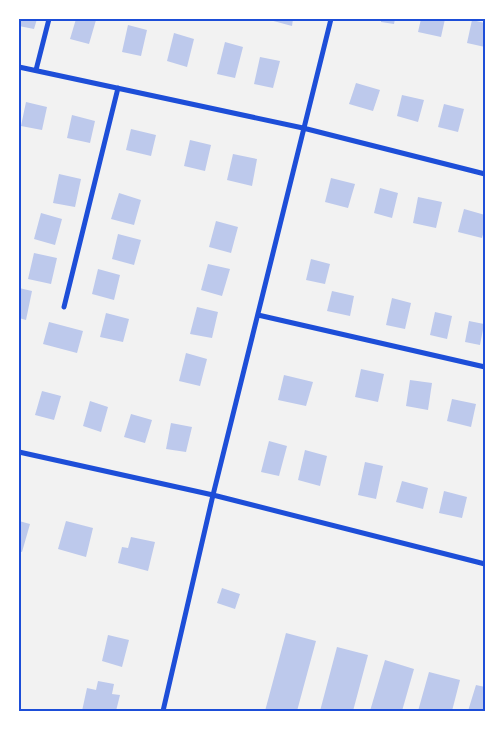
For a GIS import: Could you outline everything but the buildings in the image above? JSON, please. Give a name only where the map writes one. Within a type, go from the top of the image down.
[{"type":"street","points":[[36,70],[49,19]]},
{"type":"street","points":[[163,711],[213,495],[331,19]]},
{"type":"street","points":[[19,67],[303,128],[485,174]]},
{"type":"street","points":[[64,307],[118,88]]},
{"type":"street","points":[[258,315],[485,368]]},
{"type":"street","points":[[19,452],[213,495],[485,564]]}]
